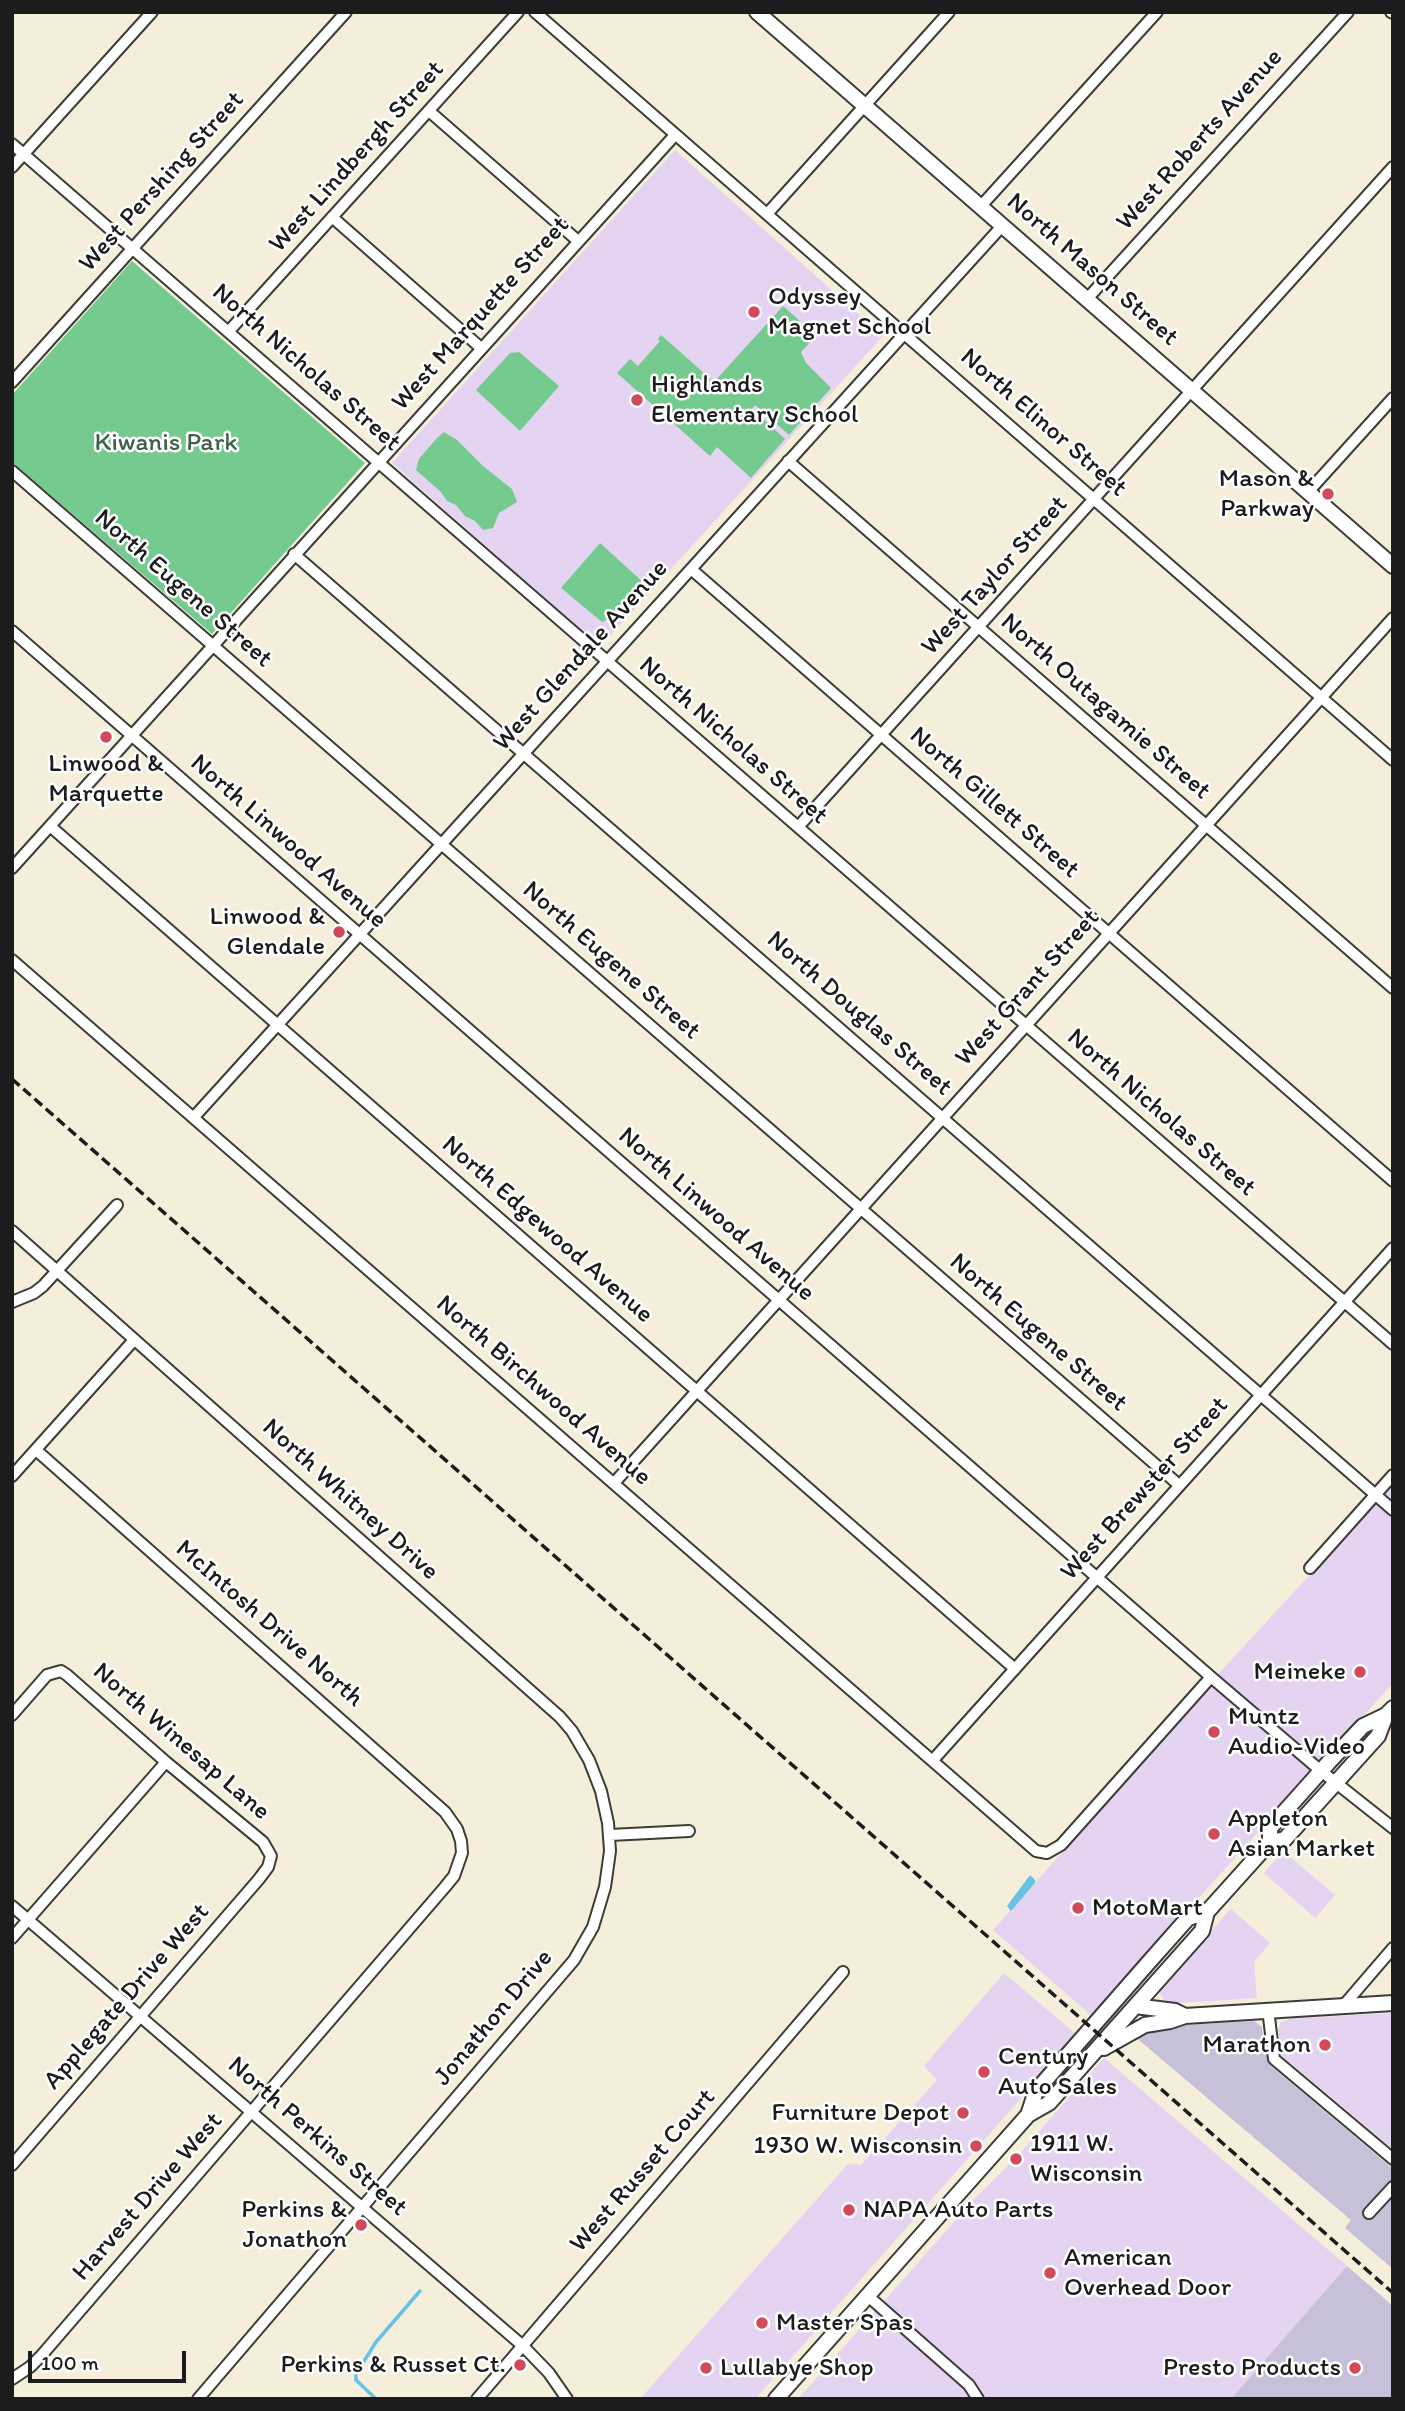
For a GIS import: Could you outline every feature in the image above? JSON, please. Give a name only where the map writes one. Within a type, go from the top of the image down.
[{"type":"main road","name":"North Mason Street","points":[[764,14],[1393,566]]},
{"type":"main road","points":[[1270,1842],[1270,1828],[1321,1771],[1363,1726],[1389,1711]]},
{"type":"main road","points":[[776,2399],[1028,2115],[1049,2103],[1164,1974],[1202,1931],[1207,1912],[1270,1842],[1285,1839],[1378,1736],[1389,1711]]},
{"type":"main road","points":[[1028,2115],[1036,2091],[1120,1995],[1188,1918],[1207,1912]]},
{"type":"main road","points":[[1164,1974],[1169,1958],[1179,1945],[1173,1936]]},
{"type":"main road","points":[[1120,1995],[1135,2006],[1145,2021],[1152,2024]]},
{"type":"main road","points":[[1091,2056],[1129,2033],[1185,2016],[1393,2003]]},
{"type":"main road","points":[[1135,2006],[1175,2011],[1185,2016]]},
{"type":"street","points":[[12,167],[152,12]]},
{"type":"street","name":"West Pershing Street","points":[[12,382],[345,12]]},
{"type":"street","name":"West Lindbergh Street","points":[[229,331],[518,12]]},
{"type":"street","name":"North Elinor Street","points":[[535,12],[1393,760]]},
{"type":"street","points":[[767,214],[950,12]]},
{"type":"street","points":[[981,206],[1157,12]]},
{"type":"street","name":"West Roberts Avenue","points":[[1087,299],[1348,12]]},
{"type":"street","points":[[429,111],[578,241]]},
{"type":"street","name":"West Marquette Street","points":[[12,868],[675,135]]},
{"type":"street","name":"North Nicholas Street","points":[[12,144],[1393,1344]]},
{"type":"street","name":"West Taylor Street","points":[[798,827],[1393,167]]},
{"type":"street","points":[[332,217],[481,348]]},
{"type":"street","name":"West Glendale Avenue","points":[[194,1117],[1003,225]]},
{"type":"street","points":[[1308,492],[1393,398]]},
{"type":"street","name":"North Outagamie Street","points":[[788,461],[1393,988]]},
{"type":"street","name":"North Eugene Street","points":[[12,471],[1179,1485]]},
{"type":"street","name":"North Douglas Street","points":[[295,554],[1393,1510]]},
{"type":"street","name":"North Gillett Street","points":[[691,569],[1393,1181]]},
{"type":"street","name":"West Grant Street","points":[[614,1483],[1393,618]]},
{"type":"street","name":"North Linwood Avenue","points":[[12,631],[1211,1676],[1321,1771],[1393,1828]]},
{"type":"street","name":"North Edgewood Avenue","points":[[50,826],[1015,1669]]},
{"type":"street","name":"North Birchwood Avenue","points":[[12,960],[1036,1851],[1047,1853],[1061,1845],[1211,1676]]},
{"type":"street","points":[[12,1302],[34,1293],[117,1205]]},
{"type":"street","name":"North Whitney Drive","points":[[12,1231],[560,1717],[581,1745],[596,1775],[610,1835]]},
{"type":"street","name":"West Brewster Street","points":[[933,1760],[1393,1248]]},
{"type":"street","points":[[12,1476],[134,1340]]},
{"type":"street","name":"McIntosh Drive North","points":[[36,1450],[417,1786],[452,1820],[461,1841]]},
{"type":"street","points":[[1310,1568],[1393,1475]]},
{"type":"street","name":"North Winesap Lane","points":[[12,1715],[41,1680],[53,1672],[61,1671],[263,1842],[271,1856]]},
{"type":"street","points":[[12,1938],[166,1762]]},
{"type":"street","points":[[610,1835],[689,1830]]},
{"type":"street","name":"Jonathon Drive","points":[[198,2399],[574,1960],[593,1927],[605,1887],[610,1835]]},
{"type":"street","name":"Harvest Drive West","points":[[12,2379],[30,2367],[40,2356],[454,1876],[461,1853],[461,1841]]},
{"type":"street","name":"Applegate Drive West","points":[[12,2165],[259,1879],[268,1867],[271,1856]]},
{"type":"street","name":"North Perkins Street","points":[[12,1906],[523,2346],[549,2373],[567,2399]]},
{"type":"street","points":[[1344,2005],[1393,1948]]},
{"type":"street","name":"West Russet Court","points":[[477,2399],[843,1972]]},
{"type":"street","points":[[1268,2009],[1274,2059],[1393,2158]]},
{"type":"street","points":[[1369,2213],[1393,2186]]},
{"type":"street","points":[[868,2296],[969,2385],[978,2399]]},
{"type":"shaded area","name":"Highlands Elementary School","points":[[675,150],[883,336],[600,647],[392,463]]},
{"type":"shaded area","points":[[1393,1485],[1393,1683],[1092,2016],[993,1930],[1220,1672]]},
{"type":"shaded area","points":[[1283,1851],[1335,1895],[1315,1918],[1264,1873]]},
{"type":"shaded area","points":[[1231,1909],[1270,1943],[1254,1962],[1257,1998],[1179,2003],[1164,2001],[1160,1992],[1162,1985]]},
{"type":"shaded area","points":[[1004,1973],[1077,2035],[755,2399],[640,2399],[848,2164],[861,2165],[937,2080],[924,2066]]},
{"type":"shaded area","points":[[1393,2013],[1393,2149],[1281,2055],[1278,2030],[1281,2022],[1290,2019]]},
{"type":"shaded area","points":[[1254,2021],[1262,2027],[1264,2050],[1271,2066],[1393,2169],[1393,2269],[1345,2228],[1351,2220],[1133,2035],[1169,2026]]},
{"type":"shaded area","points":[[1104,2058],[1347,2266],[1231,2399],[798,2399],[975,2198],[1015,2159]]},
{"type":"shaded area","points":[[1347,2266],[1393,2306],[1393,2399],[1231,2399]]},
{"type":"green space","name":"Kiwanis Park","points":[[132,261],[365,463],[212,634],[12,462],[12,395]]},
{"type":"green space","points":[[783,306],[799,320],[797,326],[812,340],[801,352],[806,363],[831,388],[789,435],[755,405],[752,409],[785,439],[751,478],[717,447],[710,456],[617,373],[630,359],[638,366],[660,341],[658,339],[661,335],[714,382]]},
{"type":"green space","points":[[519,352],[559,386],[520,431],[476,390],[510,353]]},
{"type":"green space","points":[[444,432],[457,440],[483,466],[512,489],[517,502],[499,513],[493,528],[483,530],[456,505],[447,501],[441,492],[416,470],[419,459]]},
{"type":"green space","points":[[600,543],[644,583],[612,618],[602,622],[561,588]]},
{"type":"water","points":[[1030,1875],[1035,1883],[1011,1911],[1007,1906]]},
{"type":"waterway","points":[[376,2399],[356,2380],[356,2374],[376,2342],[420,2291]]},
{"type":"railway","points":[[12,1079],[1393,2293]]},
{"type":"place","name":"Odyssey Magnet School","points":[[754,312]]},
{"type":"place","name":"Highlands Elementary School","points":[[637,400]]},
{"type":"place","name":"Mason & Parkway","points":[[1328,494]]},
{"type":"place","name":"Linwood & Marquette","points":[[106,737]]},
{"type":"place","name":"Linwood & Glendale","points":[[339,932]]},
{"type":"place","name":"Meineke","points":[[1360,1672]]},
{"type":"place","name":"Muntz Audio-Video","points":[[1214,1732]]},
{"type":"place","name":"Appleton Asian Market","points":[[1214,1834]]},
{"type":"place","name":"MotoMart","points":[[1078,1908]]},
{"type":"place","name":"Marathon","points":[[1325,2045]]},
{"type":"place","name":"Century Auto Sales","points":[[984,2072]]},
{"type":"place","name":"Furniture Depot","points":[[963,2113]]},
{"type":"place","name":"1930 W. Wisconsin","points":[[976,2146]]},
{"type":"place","name":"1911 W. Wisconsin","points":[[1016,2159]]},
{"type":"place","name":"NAPA Auto Parts","points":[[849,2210]]},
{"type":"place","name":"Perkins & Jonathon","points":[[361,2225]]},
{"type":"place","name":"American Overhead Door","points":[[1050,2273]]},
{"type":"place","name":"Master Spas","points":[[762,2323]]},
{"type":"place","name":"Perkins & Russet Ct.","points":[[520,2365]]},
{"type":"place","name":"Lullabye Shop","points":[[706,2368]]},
{"type":"place","name":"Presto Products","points":[[1355,2368]]}]
